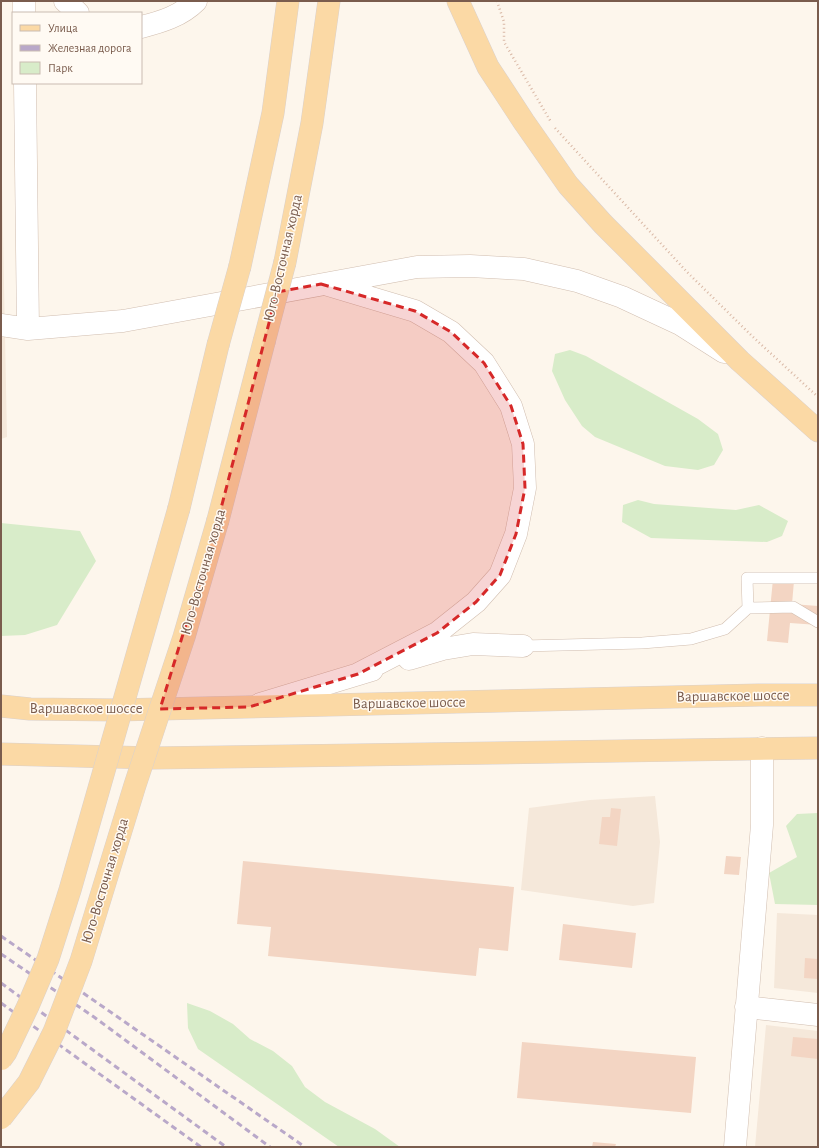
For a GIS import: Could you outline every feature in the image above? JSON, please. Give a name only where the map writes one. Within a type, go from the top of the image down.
[{"type":"main road","name":"Юго-Восточная хорда","points":[[1,1059],[6,1052],[28,1006],[48,959],[70,890],[179,508],[218,345],[240,266],[272,113],[288,1]]},
{"type":"main road","name":"Юго-Восточная хорда","points":[[1,1118],[29,1082],[54,1032],[81,961],[134,785],[184,637],[218,520],[285,262],[312,123],[329,1]]},
{"type":"main road","points":[[458,1],[488,67],[568,185],[603,224],[740,361],[818,431]]},
{"type":"main road","name":"Варшавское шоссе","points":[[1,706],[30,709],[117,710],[759,695],[818,695]]},
{"type":"main road","points":[[1,754],[154,758],[818,748]]},
{"type":"street","points":[[24,1],[24,12]]},
{"type":"street","points":[[65,1],[77,12]]},
{"type":"street","points":[[142,27],[164,21],[190,7],[196,1]]},
{"type":"street","points":[[25,84],[28,329]]},
{"type":"street","points":[[1,325],[28,329],[123,321],[417,267],[470,266],[524,269],[577,281],[622,297],[680,324],[740,361]]},
{"type":"street","points":[[321,284],[415,311],[451,332],[484,363],[488,369],[511,406],[523,444],[524,488],[516,534],[500,575],[476,602],[437,633],[358,674]]},
{"type":"street","points":[[249,707],[443,649],[473,644],[523,646]]},
{"type":"street","points":[[735,1147],[762,825],[762,748]]},
{"type":"street","points":[[746,1007],[818,1015]]},
{"type":"lane","points":[[748,608],[747,578],[818,578]]},
{"type":"lane","points":[[523,646],[642,643],[691,639],[725,629],[748,608],[793,607],[818,622]]},
{"type":"path","points":[[497,1],[504,22],[504,42],[554,126],[687,272],[753,337],[818,397]]},
{"type":"highlighted area","points":[[321,284],[415,311],[451,332],[484,363],[511,406],[523,444],[525,488],[516,534],[500,575],[476,602],[437,633],[358,674],[249,707],[160,709],[218,520],[277,292]]},
{"type":"shaded area","points":[[1,132],[7,437],[1,439]]},
{"type":"shaded area","points":[[655,796],[660,842],[654,903],[633,906],[521,890],[529,808],[590,800]]},
{"type":"shaded area","points":[[777,913],[818,915],[818,993],[774,988]]},
{"type":"shaded area","points":[[766,1025],[818,1031],[818,1147],[755,1147]]},
{"type":"green space","points":[[570,350],[586,356],[698,419],[718,434],[723,450],[714,465],[698,470],[665,466],[595,437],[582,426],[565,400],[552,371],[555,354]]},
{"type":"green space","points":[[638,500],[654,504],[736,510],[759,505],[788,521],[782,536],[767,542],[651,538],[622,522],[623,505]]},
{"type":"green space","points":[[1,523],[80,531],[96,561],[57,625],[25,635],[1,636]]},
{"type":"green space","points":[[818,813],[818,905],[775,904],[769,873],[797,857],[786,826],[797,814]]},
{"type":"green space","points":[[187,1003],[210,1011],[233,1024],[250,1039],[273,1051],[292,1066],[305,1087],[325,1102],[375,1129],[400,1147],[339,1147],[198,1049],[188,1028]]},
{"type":"building","points":[[773,579],[794,581],[792,604],[818,606],[818,625],[790,623],[788,643],[767,641]]},
{"type":"building","points":[[611,808],[621,809],[617,846],[599,844],[602,817],[610,817]]},
{"type":"building","points":[[726,856],[741,857],[739,875],[724,874]]},
{"type":"building","points":[[243,861],[514,887],[508,951],[479,948],[476,976],[268,956],[271,927],[237,924]]},
{"type":"building","points":[[563,924],[636,933],[632,968],[559,960]]},
{"type":"building","points":[[805,958],[818,959],[818,979],[804,978]]},
{"type":"building","points":[[793,1037],[818,1039],[818,1059],[791,1056]]},
{"type":"building","points":[[522,1042],[696,1057],[691,1113],[517,1098]]},
{"type":"building","points":[[593,1142],[616,1144],[615,1147],[592,1147]]},
{"type":"railway","points":[[1,936],[305,1147]]},
{"type":"railway","points":[[1,954],[94,1017],[270,1147]]},
{"type":"railway","points":[[1,983],[226,1147]]},
{"type":"railway","points":[[1,1003],[201,1147]]}]
